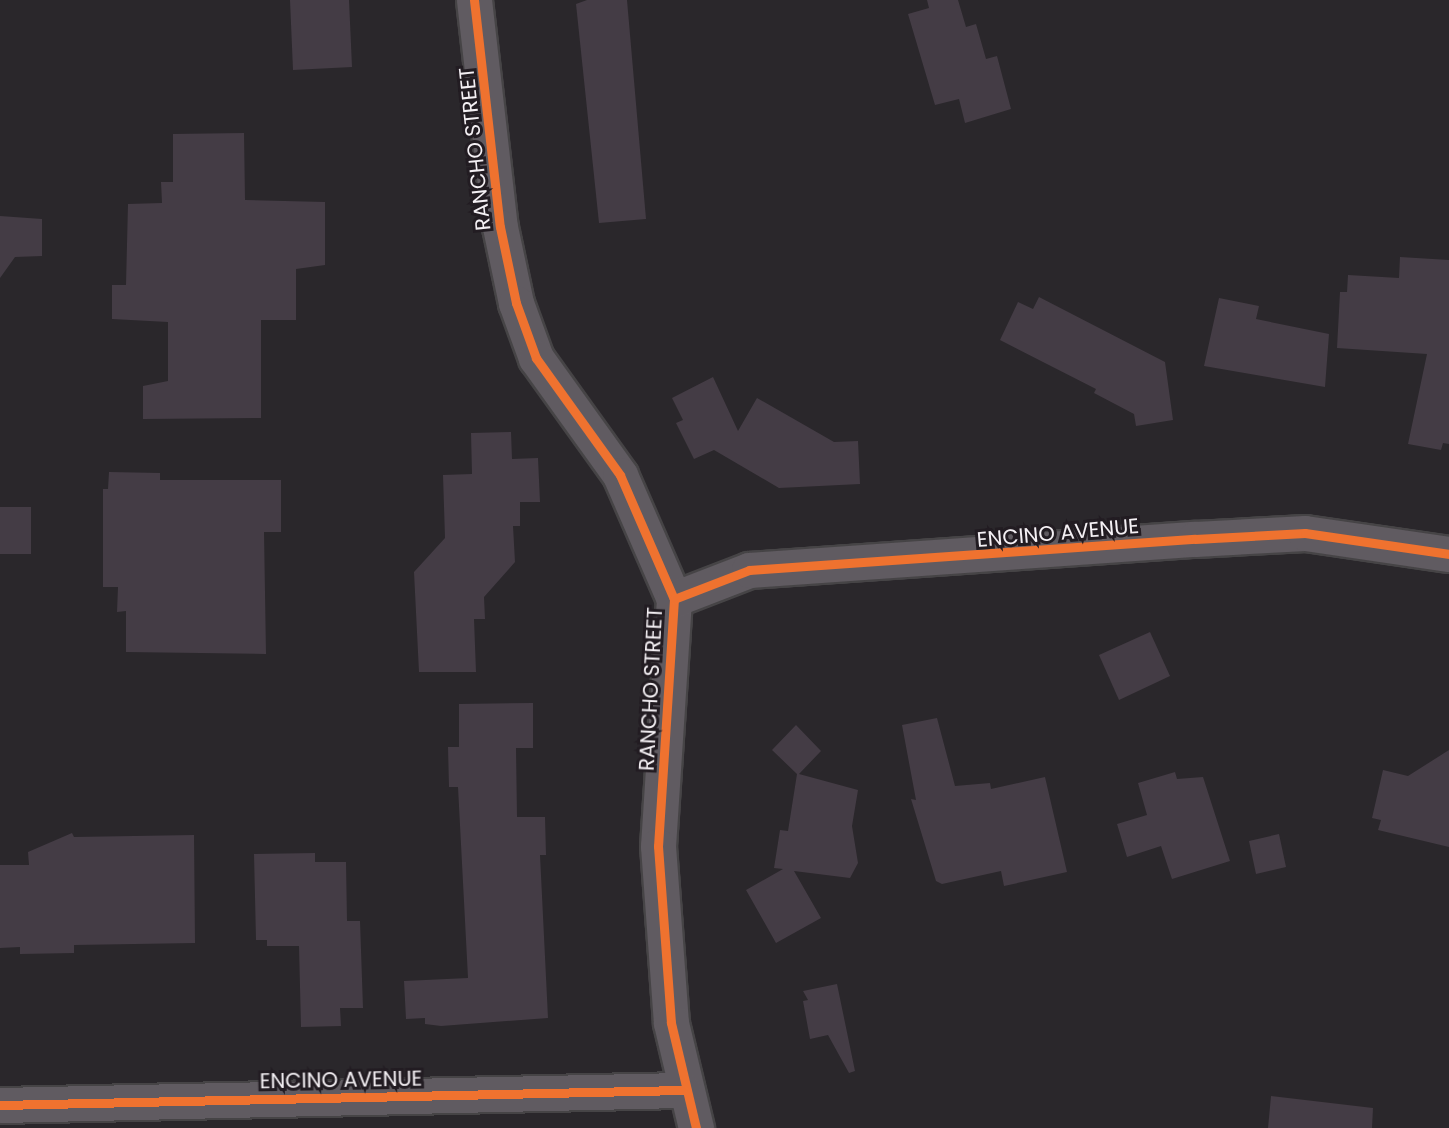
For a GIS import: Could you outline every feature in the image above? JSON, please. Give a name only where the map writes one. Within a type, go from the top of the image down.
[{"type":"street","name":"RANCHO STREET","points":[[474,0],[500,227],[516,303],[536,358],[620,475],[674,599],[658,846],[671,1023],[683,1090],[696,1128]]},
{"type":"street","name":"ENCINO AVENUE","points":[[674,599],[749,569],[1195,539],[1306,533],[1449,554]]},
{"type":"street","name":"ENCINO AVENUE","points":[[0,1105],[683,1090]]},
{"type":"building","points":[[290,0],[349,0],[352,67],[293,70]]},
{"type":"building","points":[[587,0],[627,0],[646,219],[599,223],[576,4]]},
{"type":"building","points":[[927,0],[958,0],[966,27],[976,24],[986,59],[997,56],[1011,109],[965,123],[959,99],[935,105],[908,14],[929,8]]},
{"type":"building","points":[[244,133],[245,200],[325,202],[325,265],[296,269],[296,320],[261,320],[261,418],[143,419],[143,386],[168,381],[168,322],[112,319],[112,285],[126,285],[128,204],[162,203],[161,182],[173,182],[173,134]]},
{"type":"building","points":[[0,216],[42,219],[42,256],[15,257],[0,278]]},
{"type":"building","points":[[1400,257],[1449,260],[1449,444],[1443,443],[1441,450],[1408,444],[1427,354],[1337,348],[1340,292],[1347,292],[1348,275],[1399,278]]},
{"type":"building","points":[[1039,297],[1165,362],[1173,420],[1136,426],[1134,414],[1094,393],[1096,389],[1000,340],[1018,302],[1033,309]]},
{"type":"building","points":[[1219,298],[1259,306],[1256,319],[1329,334],[1325,387],[1204,366]]},
{"type":"building","points":[[713,377],[738,431],[757,398],[834,442],[858,441],[860,484],[779,488],[714,450],[694,459],[676,423],[683,420],[672,398]]},
{"type":"building","points":[[511,432],[512,459],[538,458],[540,502],[520,502],[520,526],[513,526],[515,562],[484,597],[485,619],[474,619],[476,672],[419,672],[414,572],[445,538],[443,475],[472,474],[471,433]]},
{"type":"building","points":[[109,472],[160,473],[160,480],[281,480],[281,532],[264,532],[266,654],[126,652],[126,611],[117,612],[118,587],[103,587],[103,489],[108,489]]},
{"type":"building","points":[[0,507],[31,507],[31,554],[0,554]]},
{"type":"building","points":[[1150,632],[1170,676],[1119,700],[1099,655]]},
{"type":"building","points":[[533,703],[533,748],[516,748],[517,817],[545,817],[546,855],[540,855],[548,1018],[441,1026],[425,1024],[425,1018],[406,1019],[404,981],[468,978],[458,787],[449,787],[448,747],[459,747],[459,704]]},
{"type":"building","points":[[937,718],[955,786],[990,783],[991,789],[1045,777],[1067,872],[1004,886],[1001,871],[942,884],[936,881],[911,799],[916,800],[902,725]]},
{"type":"building","points":[[796,725],[821,751],[799,774],[858,790],[852,826],[858,863],[850,878],[794,871],[821,918],[776,943],[746,890],[783,869],[774,868],[780,830],[788,831],[797,774],[772,750]]},
{"type":"building","points":[[1449,750],[1449,847],[1378,830],[1381,820],[1372,818],[1383,770],[1408,776]]},
{"type":"building","points":[[1175,772],[1177,779],[1203,777],[1230,861],[1172,879],[1161,846],[1127,857],[1117,824],[1147,815],[1138,783]]},
{"type":"building","points":[[72,833],[74,837],[194,835],[195,943],[74,945],[74,953],[20,954],[20,947],[0,948],[0,865],[29,865],[28,852]]},
{"type":"building","points":[[1279,834],[1286,867],[1256,874],[1249,841]]},
{"type":"building","points":[[315,853],[315,862],[346,862],[347,921],[360,921],[363,1008],[340,1008],[341,1026],[301,1027],[299,946],[267,946],[267,940],[256,940],[254,854]]},
{"type":"building","points":[[837,984],[855,1071],[849,1073],[828,1035],[810,1039],[803,1001],[808,1000],[803,991]]},
{"type":"building","points":[[1271,1096],[1373,1108],[1372,1128],[1268,1128]]},
{"type":"cycle path","points":[[474,0],[500,227],[516,303],[536,358],[620,475],[674,599],[658,846],[671,1023],[696,1128]]},
{"type":"cycle path","points":[[674,599],[749,570],[1195,539],[1305,533],[1449,554]]},
{"type":"cycle path","points":[[0,1105],[683,1090]]}]
